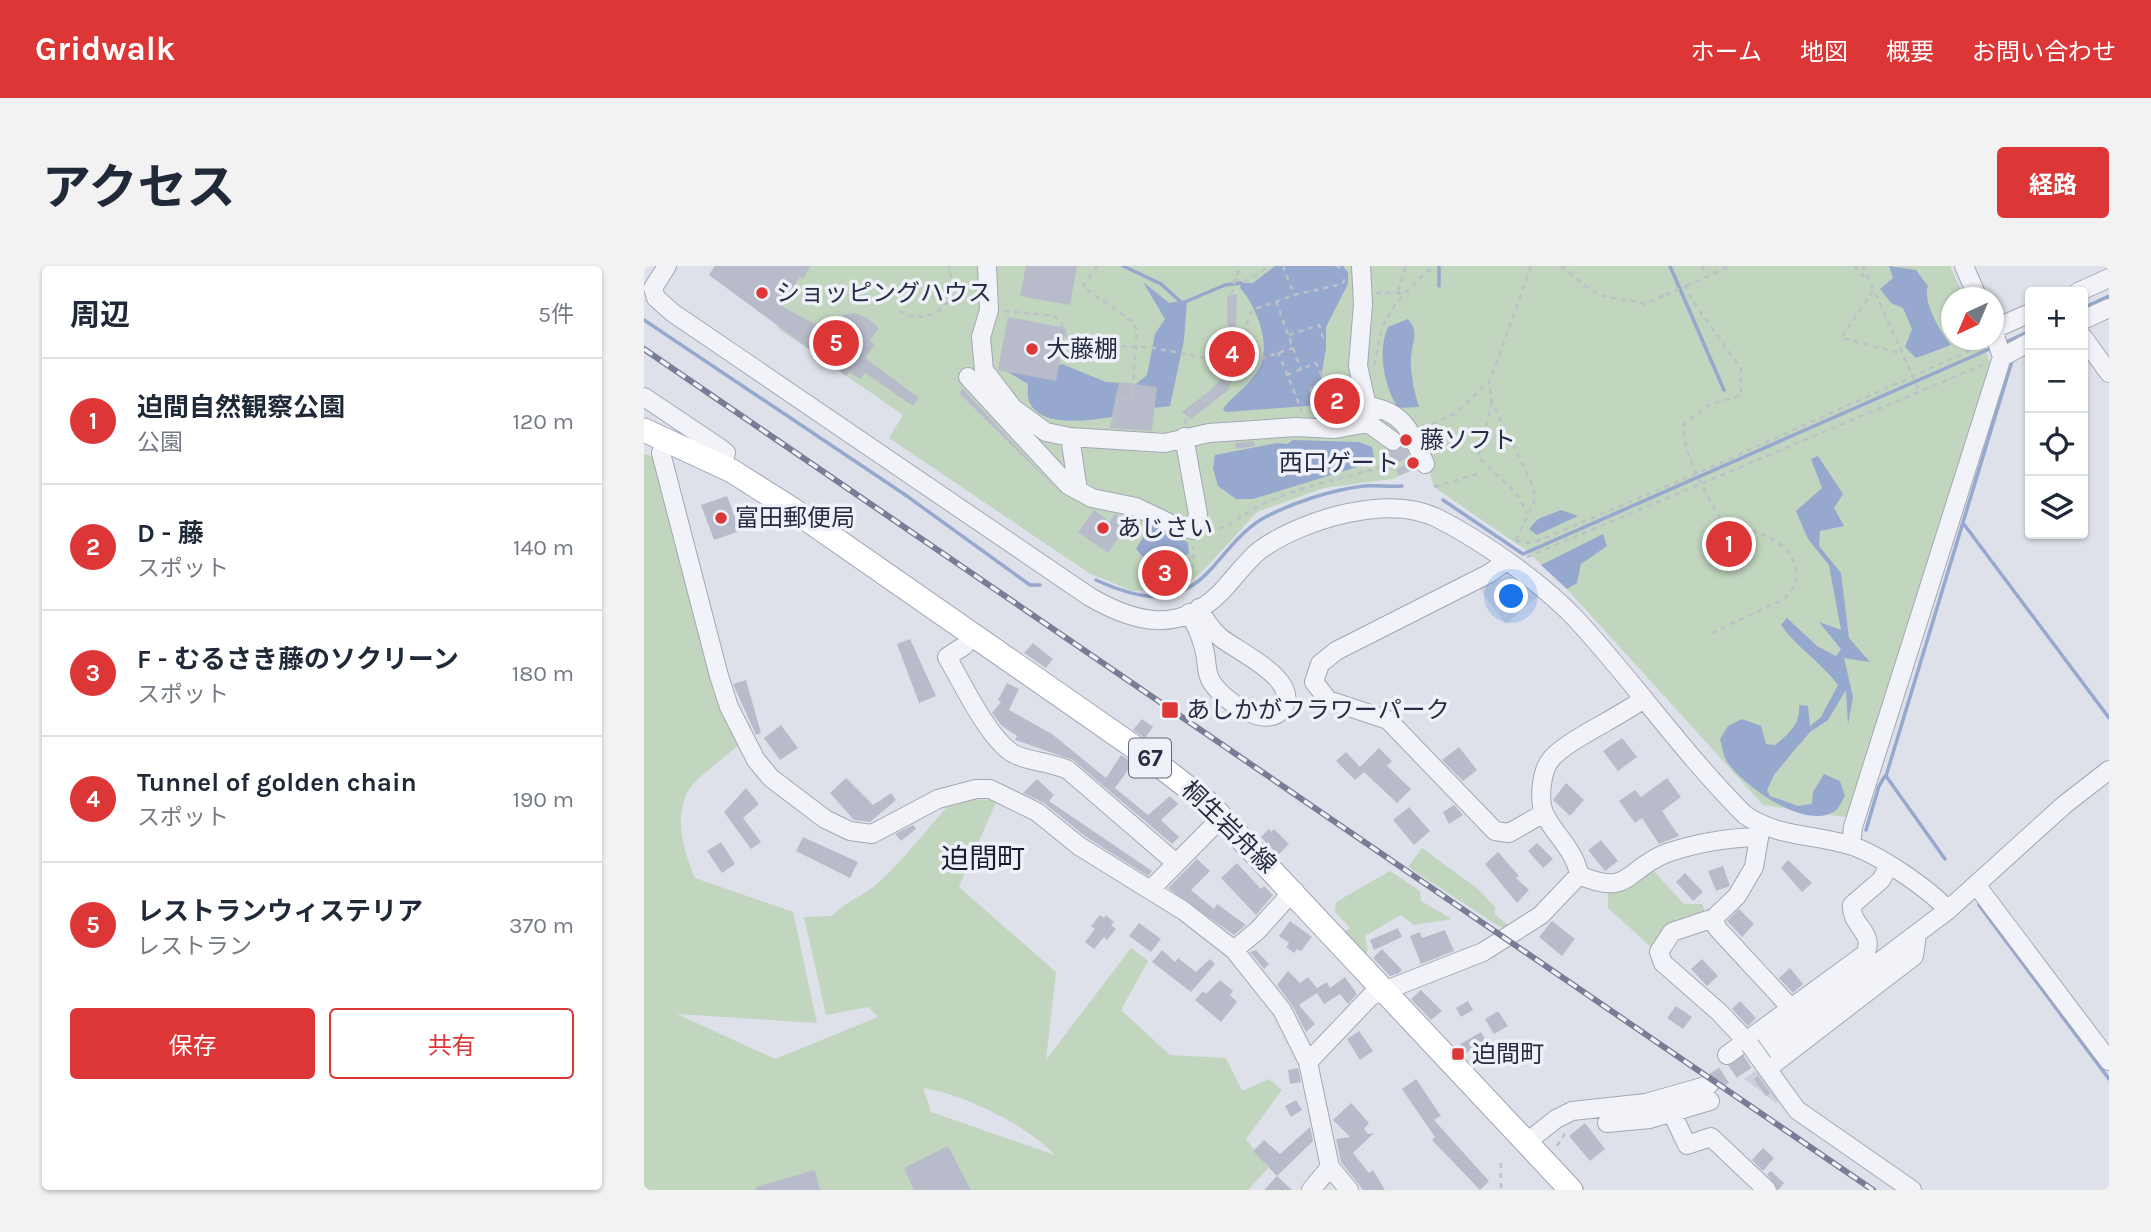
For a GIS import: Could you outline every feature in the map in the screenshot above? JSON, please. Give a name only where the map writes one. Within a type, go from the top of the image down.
[{"type":"main road","name":"桐生岩舟線","points":[[644,430],[722,466],[792,509],[1147,756],[1223,816],[1571,1190]]},
{"type":"street","points":[[667,266],[649,293],[673,313],[1120,614],[1147,620],[1194,611],[1219,595],[1258,551],[1290,532],[1373,507],[1412,509],[1439,519],[1510,566],[1576,620],[1759,832],[1757,853],[1750,877],[1737,896],[1714,918],[1672,932],[1661,946],[1659,957],[1758,1053],[1797,1110],[1912,1190]]},
{"type":"street","points":[[971,375],[989,310],[987,266]]},
{"type":"street","points":[[1361,266],[1363,304],[1358,366],[1367,415],[1391,447]]},
{"type":"street","points":[[1964,266],[1973,287]]},
{"type":"street","points":[[2088,287],[2109,278]]},
{"type":"street","points":[[2088,318],[2109,308]]},
{"type":"street","points":[[2004,328],[2025,316]]},
{"type":"street","points":[[2088,344],[2109,373]]},
{"type":"street","points":[[2002,357],[2025,345]]},
{"type":"street","points":[[1851,845],[1853,827],[2002,357],[2000,350]]},
{"type":"street","points":[[971,375],[1030,423],[1046,432],[1070,437],[1165,443],[1184,437],[1296,427],[1359,427],[1367,415],[1386,409],[1395,414],[1410,432],[1424,464]]},
{"type":"street","points":[[971,375],[1068,485],[1092,498],[1136,508],[1173,525],[1194,530],[1198,514],[1184,437]]},
{"type":"street","points":[[644,397],[726,453],[722,466]]},
{"type":"street","points":[[1070,437],[1077,490]]},
{"type":"street","points":[[665,439],[661,453],[719,676],[740,731],[771,778],[825,819],[862,833],[880,830],[938,799],[976,789],[1002,793],[1152,888],[1234,950],[1282,1010],[1308,1062],[1330,1167],[1349,1190]]},
{"type":"street","points":[[1510,566],[1490,573],[1336,651],[1320,664],[1314,682],[1320,694],[1328,700],[1388,720],[1495,831],[1509,833],[1544,813]]},
{"type":"street","points":[[1194,611],[1220,637],[1274,675],[1285,687],[1287,696],[1283,708],[1274,717],[1258,718],[1217,689],[1209,677],[1194,611]]},
{"type":"street","points":[[973,635],[964,646],[947,657],[1000,743],[1017,755],[1047,761],[1068,770],[1176,863]]},
{"type":"street","points":[[1579,875],[1576,863],[1544,813],[1541,795],[1545,769],[1552,758],[1643,699]]},
{"type":"street","points":[[1727,1055],[1758,1053],[1917,935],[1977,886],[2040,826],[2109,770]]},
{"type":"street","points":[[1152,888],[1223,816]]},
{"type":"street","points":[[1579,875],[1607,884],[1623,883],[1658,857],[1671,852],[1696,847],[1710,840],[1759,832],[1851,845],[1924,888],[1948,910]]},
{"type":"street","points":[[1758,1053],[1791,1008],[1865,954],[1869,942],[1853,918],[1852,905],[1881,880],[1889,866]]},
{"type":"street","points":[[1308,1062],[1371,996],[1473,957],[1541,915],[1579,875]]},
{"type":"street","points":[[1977,886],[2109,1061]]},
{"type":"street","points":[[1234,950],[1258,930],[1293,890]]},
{"type":"street","points":[[1714,918],[1717,928],[1791,1008]]},
{"type":"street","points":[[1527,1142],[1556,1119],[1572,1111],[1709,1093],[1672,1113],[1650,1119],[1607,1123]]},
{"type":"street","points":[[1672,1113],[1687,1145],[1710,1138],[1767,1190]]},
{"type":"street","points":[[1311,1190],[1330,1167]]},
{"type":"path","points":[[899,312],[923,318],[940,311],[954,291],[949,266]]},
{"type":"path","points":[[1097,266],[1083,287],[1132,321],[1137,330],[1132,399],[1118,399],[1111,438]]},
{"type":"path","points":[[1184,437],[1189,412],[1222,390],[1229,379],[1232,363],[1234,279],[1242,266]]},
{"type":"path","points":[[1234,279],[1246,281],[1270,266]]},
{"type":"path","points":[[1283,266],[1294,295]]},
{"type":"path","points":[[1251,362],[1245,329],[1252,310],[1294,295],[1342,284],[1349,272],[1336,266]]},
{"type":"path","points":[[1398,291],[1406,266]]},
{"type":"path","points":[[1370,375],[1379,352],[1382,329],[1391,313],[1404,293],[1434,266]]},
{"type":"path","points":[[1528,515],[1516,492],[1478,457],[1492,401],[1490,379],[1531,266]]},
{"type":"path","points":[[1561,266],[1587,287],[1611,298],[1630,299],[1645,304],[1730,266]]},
{"type":"path","points":[[1704,266],[1709,275]]},
{"type":"path","points":[[1854,266],[1870,283]]},
{"type":"path","points":[[1863,266],[1900,353],[1920,391]]},
{"type":"path","points":[[1686,286],[1692,300],[1741,369],[1741,395],[1709,405],[1684,424],[1683,438],[1701,482],[1722,522],[1783,544],[1792,552],[1797,574],[1793,590],[1784,599],[1712,633]]},
{"type":"path","points":[[1873,291],[1840,338],[1900,353]]},
{"type":"path","points":[[1276,301],[1301,370]]},
{"type":"path","points":[[989,310],[1054,316],[1061,322],[1064,338],[1071,349],[1083,353],[1112,346],[1148,347],[1232,363]]},
{"type":"path","points":[[1289,335],[1319,325],[1323,338],[1328,336]]},
{"type":"path","points":[[1229,379],[1242,376],[1251,362],[1293,348]]},
{"type":"path","points":[[1492,401],[1534,488],[1534,502],[1516,541],[1532,543],[1698,473],[1912,377],[1963,350]]},
{"type":"path","points":[[1278,352],[1302,411]]},
{"type":"path","points":[[1510,566],[1550,546],[2002,357]]},
{"type":"path","points":[[1287,375],[1316,363],[1325,383]]},
{"type":"path","points":[[1419,430],[1456,412],[1490,379]]},
{"type":"path","points":[[1166,583],[1189,573],[1194,560],[1194,530],[1218,530],[1280,497],[1378,468],[1386,459],[1385,451],[1391,447]]},
{"type":"path","points":[[1434,487],[1480,473]]},
{"type":"path","points":[[1557,1146],[1567,1131]]},
{"type":"path","points":[[1501,1163],[1501,1190]]},
{"type":"shaded area","points":[[1509,576],[1538,596],[1506,624],[1478,587]]},
{"type":"shaded area","points":[[1759,1068],[1781,1098],[1776,1103],[1744,1079]]},
{"type":"green space","points":[[715,266],[1950,266],[1959,287],[1941,287],[1941,350],[1986,350],[1995,380],[1852,818],[1763,805],[1567,589],[1527,551],[1434,487],[1427,464],[1392,479],[1324,488],[1257,512],[1201,573],[1186,584],[1173,590],[1132,591],[1089,573],[889,438],[903,415],[779,329],[772,319],[709,275]]},
{"type":"green space","points":[[644,454],[661,459],[682,569],[700,639],[740,744],[703,774],[687,793],[681,825],[687,858],[695,878],[793,912],[817,1023],[677,1014],[775,1059],[878,1017],[868,1007],[826,1015],[804,917],[832,916],[874,886],[954,799],[997,800],[959,887],[1056,972],[1046,1060],[1131,948],[1148,961],[1121,1010],[1170,1055],[1226,1058],[1242,1091],[1269,1079],[1282,1090],[1246,1139],[1268,1168],[1248,1190],[644,1190]],"holes":[[[923,1088],[939,1091],[994,1112],[1028,1133],[1055,1155],[931,1112]]]},
{"type":"green space","points":[[1422,848],[1478,889],[1495,907],[1495,915],[1511,927],[1505,929],[1494,923],[1408,867]]},
{"type":"green space","points":[[1651,868],[1684,904],[1702,904],[1705,912],[1676,922],[1652,948],[1608,908],[1608,890]]},
{"type":"green space","points":[[1390,871],[1420,891],[1421,901],[1452,919],[1414,925],[1401,915],[1365,936],[1368,951],[1364,954],[1344,932],[1350,928],[1335,912],[1336,902]]},
{"type":"water","points":[[1275,266],[1343,266],[1348,272],[1348,284],[1326,327],[1326,348],[1318,396],[1321,405],[1226,412],[1223,409],[1255,375],[1264,352],[1259,322],[1251,303],[1240,288],[1241,283],[1253,283]]},
{"type":"water","points":[[1889,266],[1916,270],[1928,286],[1930,309],[1941,330],[1941,349],[1916,358],[1905,347],[1912,329],[1903,308],[1891,303],[1880,289],[1893,278]]},
{"type":"water","points":[[1143,282],[1169,303],[1187,300],[1184,340],[1170,406],[1154,408],[1117,391],[1112,417],[1066,421],[1043,416],[1035,410],[1028,399],[1028,384],[1008,372],[999,362],[1054,367],[1062,364],[1106,382],[1136,384],[1147,375],[1155,334],[1165,319]]},
{"type":"water","points":[[1408,319],[1414,332],[1411,368],[1419,407],[1398,408],[1386,379],[1383,347],[1388,327]]},
{"type":"water","points":[[1293,440],[1359,442],[1372,447],[1374,457],[1367,464],[1253,499],[1236,499],[1218,486],[1213,468],[1215,455],[1277,443],[1287,444]]},
{"type":"water","points":[[1818,456],[1843,494],[1834,508],[1844,526],[1820,531],[1819,546],[1841,573],[1849,638],[1870,662],[1844,658],[1853,697],[1848,725],[1846,690],[1828,720],[1810,732],[1774,775],[1767,790],[1770,796],[1798,806],[1812,804],[1813,792],[1824,774],[1840,781],[1845,796],[1837,809],[1824,815],[1809,815],[1776,803],[1746,782],[1726,760],[1720,739],[1728,726],[1742,719],[1761,726],[1766,744],[1775,745],[1796,723],[1799,705],[1808,706],[1810,726],[1821,717],[1838,685],[1781,625],[1787,618],[1817,646],[1836,656],[1841,649],[1819,622],[1841,630],[1829,565],[1808,539],[1796,511],[1822,488],[1811,459]]},
{"type":"water","points":[[1561,510],[1578,516],[1537,535],[1529,529],[1538,519]]},
{"type":"water","points":[[1151,524],[1172,532],[1188,543],[1189,553],[1158,574],[1136,549]]},
{"type":"water","points":[[1603,534],[1607,546],[1581,564],[1577,583],[1567,589],[1541,565]]},
{"type":"building","points":[[715,266],[811,266],[803,279],[800,277],[781,306],[826,330],[843,315],[854,313],[867,318],[879,328],[870,341],[875,345],[865,358],[919,398],[913,406],[865,373],[860,379],[849,372],[846,376],[709,275]]},
{"type":"building","name":"大藤棚","points":[[1026,266],[1077,266],[1070,305],[1020,296]]},
{"type":"building","points":[[1237,294],[1234,376],[1227,391],[1191,419],[1182,412],[1212,389],[1224,375],[1228,343],[1227,296]]},
{"type":"building","name":"大藤棚","points":[[1008,317],[1066,328],[1056,381],[998,370]]},
{"type":"building","points":[[1348,375],[1357,413],[1334,418],[1317,413],[1308,388]]},
{"type":"building","name":"大藤棚","points":[[1119,382],[1157,387],[1152,431],[1110,428]]},
{"type":"building","points":[[962,388],[1059,492],[960,394]]},
{"type":"building","points":[[1254,441],[1255,446],[1236,449],[1235,443]]},
{"type":"building","points":[[1404,444],[1409,457],[1396,463],[1391,452],[1398,451]]},
{"type":"building","name":"富田郵便局","points":[[727,496],[740,531],[714,540],[701,505]]},
{"type":"building","name":"あじさい","points":[[1094,510],[1110,522],[1115,514],[1128,523],[1108,553],[1078,532]]},
{"type":"building","points":[[1513,595],[1522,603],[1515,612],[1505,604]]},
{"type":"building","points":[[910,639],[936,696],[919,703],[897,644]]},
{"type":"building","points":[[1033,643],[1053,659],[1046,668],[1024,653]]},
{"type":"building","points":[[746,680],[761,733],[756,735],[733,684]]},
{"type":"building","points":[[1007,683],[1019,689],[1009,710],[1052,734],[1106,778],[1121,755],[1133,763],[1115,788],[1148,815],[1170,796],[1178,804],[1161,820],[1179,837],[1172,844],[1073,760],[1015,740],[1017,736],[1001,725],[992,713],[1001,702],[998,700]]},
{"type":"building","points":[[1142,719],[1153,727],[1145,738],[1133,730]]},
{"type":"building","points":[[781,725],[798,748],[780,760],[764,738]]},
{"type":"building","points":[[1622,738],[1637,757],[1618,771],[1603,751]]},
{"type":"building","points":[[1459,747],[1477,770],[1463,781],[1442,760]]},
{"type":"building","points":[[1379,748],[1392,761],[1387,766],[1411,789],[1397,803],[1364,772],[1355,780],[1336,761],[1346,752],[1360,767]]},
{"type":"building","points":[[846,778],[873,805],[891,793],[896,800],[870,822],[854,820],[830,793]]},
{"type":"building","points":[[1667,778],[1681,797],[1662,811],[1679,836],[1659,844],[1642,818],[1635,823],[1619,801],[1635,790],[1641,797]]},
{"type":"building","points":[[1037,779],[1054,795],[1049,801],[1152,871],[1148,876],[1086,837],[1044,803],[1023,793]]},
{"type":"building","points":[[1566,783],[1584,800],[1570,816],[1553,800]]},
{"type":"building","points":[[746,788],[759,804],[743,818],[761,842],[751,849],[724,812]]},
{"type":"building","points":[[1454,805],[1463,815],[1449,824],[1443,812]]},
{"type":"building","points":[[1409,807],[1430,831],[1414,845],[1393,820]]},
{"type":"building","points":[[913,825],[916,829],[901,841],[895,834]]},
{"type":"building","points":[[1269,829],[1271,832],[1274,829],[1289,844],[1278,855],[1261,837]]},
{"type":"building","points":[[803,837],[858,862],[850,878],[796,851]]},
{"type":"building","points":[[1601,840],[1618,861],[1605,871],[1588,850]]},
{"type":"building","points":[[721,842],[735,864],[722,873],[707,851]]},
{"type":"building","points":[[1537,843],[1553,859],[1543,868],[1528,851]]},
{"type":"building","points":[[1498,852],[1519,876],[1516,878],[1529,890],[1517,903],[1485,864]]},
{"type":"building","points":[[1197,859],[1210,871],[1191,890],[1214,909],[1217,904],[1246,925],[1234,935],[1168,888]]},
{"type":"building","points":[[1788,860],[1812,883],[1802,892],[1781,868]]},
{"type":"building","points":[[1237,863],[1261,889],[1264,886],[1273,895],[1256,915],[1221,878]]},
{"type":"building","points":[[1723,866],[1730,886],[1716,891],[1708,871]]},
{"type":"building","points":[[1685,873],[1703,892],[1693,901],[1676,882]]},
{"type":"building","points":[[1739,909],[1754,924],[1742,937],[1727,921]]},
{"type":"building","points":[[1100,915],[1104,918],[1106,915],[1114,922],[1111,925],[1116,929],[1107,940],[1104,937],[1094,949],[1085,942],[1095,929],[1091,926]]},
{"type":"building","points":[[1290,921],[1312,937],[1301,951],[1297,949],[1294,953],[1286,947],[1289,943],[1279,936]]},
{"type":"building","points":[[1552,921],[1575,939],[1562,956],[1539,937]]},
{"type":"building","points":[[1139,923],[1161,939],[1151,952],[1129,936]]},
{"type":"building","points":[[1398,928],[1402,937],[1374,950],[1370,940]]},
{"type":"building","points":[[1445,930],[1454,951],[1421,964],[1410,936],[1420,932],[1422,938]]},
{"type":"building","points":[[1382,949],[1402,970],[1399,973],[1390,976],[1373,958]]},
{"type":"building","points":[[1162,950],[1175,962],[1178,958],[1196,972],[1210,959],[1215,964],[1191,992],[1152,962]]},
{"type":"building","points":[[1256,950],[1269,964],[1264,969],[1250,952]]},
{"type":"building","points":[[1702,959],[1718,976],[1707,986],[1691,969]]},
{"type":"building","points":[[1790,968],[1803,984],[1793,993],[1779,978]]},
{"type":"building","points":[[1288,971],[1300,983],[1308,977],[1317,988],[1327,982],[1330,988],[1345,977],[1357,994],[1348,1004],[1340,994],[1324,1004],[1317,993],[1299,1005],[1315,1024],[1306,1032],[1292,1005],[1277,985]]},
{"type":"building","points":[[1220,980],[1233,991],[1230,995],[1237,1002],[1221,1022],[1195,1000],[1203,991],[1206,994]]},
{"type":"building","points":[[1421,990],[1442,1011],[1431,1020],[1411,999]]},
{"type":"building","points":[[1468,1001],[1473,1010],[1461,1017],[1456,1008]]},
{"type":"building","points":[[1740,1001],[1756,1018],[1748,1026],[1732,1009]]},
{"type":"building","points":[[1676,1006],[1692,1017],[1683,1029],[1667,1018]]},
{"type":"building","points":[[1498,1011],[1508,1026],[1494,1034],[1485,1019]]},
{"type":"building","points":[[1359,1031],[1373,1051],[1360,1060],[1347,1039]]},
{"type":"building","points":[[1481,1032],[1486,1041],[1466,1053],[1460,1044]]},
{"type":"building","points":[[1298,1068],[1301,1082],[1290,1084],[1288,1070]]},
{"type":"building","points":[[1758,1076],[1770,1093],[1766,1096],[1754,1079]]},
{"type":"building","points":[[1416,1079],[1441,1116],[1434,1120],[1489,1181],[1480,1190],[1432,1140],[1435,1137],[1402,1089]]},
{"type":"building","points":[[1296,1100],[1302,1110],[1291,1117],[1285,1106]]},
{"type":"building","points":[[1351,1103],[1369,1123],[1364,1129],[1368,1134],[1374,1133],[1353,1153],[1369,1173],[1373,1170],[1385,1190],[1363,1190],[1341,1162],[1336,1139],[1350,1137],[1333,1120]]},
{"type":"building","points":[[1585,1123],[1605,1149],[1590,1161],[1569,1136]]},
{"type":"building","points":[[1310,1127],[1313,1141],[1277,1176],[1253,1151],[1264,1140],[1280,1154]]},
{"type":"building","points":[[948,1146],[971,1190],[914,1190],[904,1168]]},
{"type":"building","points":[[1763,1148],[1774,1158],[1763,1171],[1752,1160]]},
{"type":"building","points":[[815,1170],[820,1190],[756,1190],[756,1187]]},
{"type":"building","points":[[1771,1171],[1784,1183],[1778,1190],[1767,1174]]},
{"type":"building","points":[[1277,1176],[1292,1190],[1264,1190]]},
{"type":"waterway","points":[[1123,266],[1161,284],[1181,302]]},
{"type":"waterway","points":[[1439,266],[1439,286]]},
{"type":"waterway","points":[[1670,266],[1724,390]]},
{"type":"waterway","points":[[1185,302],[1225,285],[1241,283]]},
{"type":"waterway","points":[[2088,306],[2109,296]]},
{"type":"waterway","points":[[644,320],[904,494],[1030,585],[1040,585]]},
{"type":"waterway","points":[[2004,343],[2025,333]]},
{"type":"waterway","points":[[1443,500],[1523,554],[1987,350]]},
{"type":"waterway","points":[[1945,859],[1886,776],[2012,361]]},
{"type":"waterway","points":[[1096,580],[1143,596],[1172,595],[1199,581],[1248,529],[1273,513],[1338,491],[1364,486],[1402,486]]},
{"type":"waterway","points":[[1963,523],[2109,718]]},
{"type":"waterway","points":[[1866,830],[1879,786],[1885,776]]},
{"type":"waterway","points":[[1979,905],[2109,1079]]},
{"type":"tunnel","points":[[1393,441],[1407,472]]},
{"type":"tunnel","points":[[1709,1085],[1764,1049]]},
{"type":"railway","points":[[644,349],[1873,1190]]},
{"type":"place","name":"ショッピングハウス","points":[[762,293]]},
{"type":"place","name":"レストランウィステリア","points":[[836,343]]},
{"type":"place","name":"大藤棚","points":[[1032,349]]},
{"type":"place","name":"Tunnel of golden chain","points":[[1232,354]]},
{"type":"place","name":"D - 藤","points":[[1337,401]]},
{"type":"place","name":"藤ソフト","points":[[1406,440]]},
{"type":"place","name":"西口ゲート","points":[[1413,463]]},
{"type":"place","name":"富田郵便局","points":[[721,518]]},
{"type":"place","name":"あじさい","points":[[1103,528]]},
{"type":"place","name":"迫間自然観察公園","points":[[1729,544]]},
{"type":"place","name":"F - むるさき藤のソクリーン","points":[[1165,573]]},
{"type":"place","name":"あしかがフラワーパーク","points":[[1170,710]]},
{"type":"place","name":"迫間町","points":[[1458,1054]]},
{"type":"district","name":"迫間町","points":[[983,858]]}]
